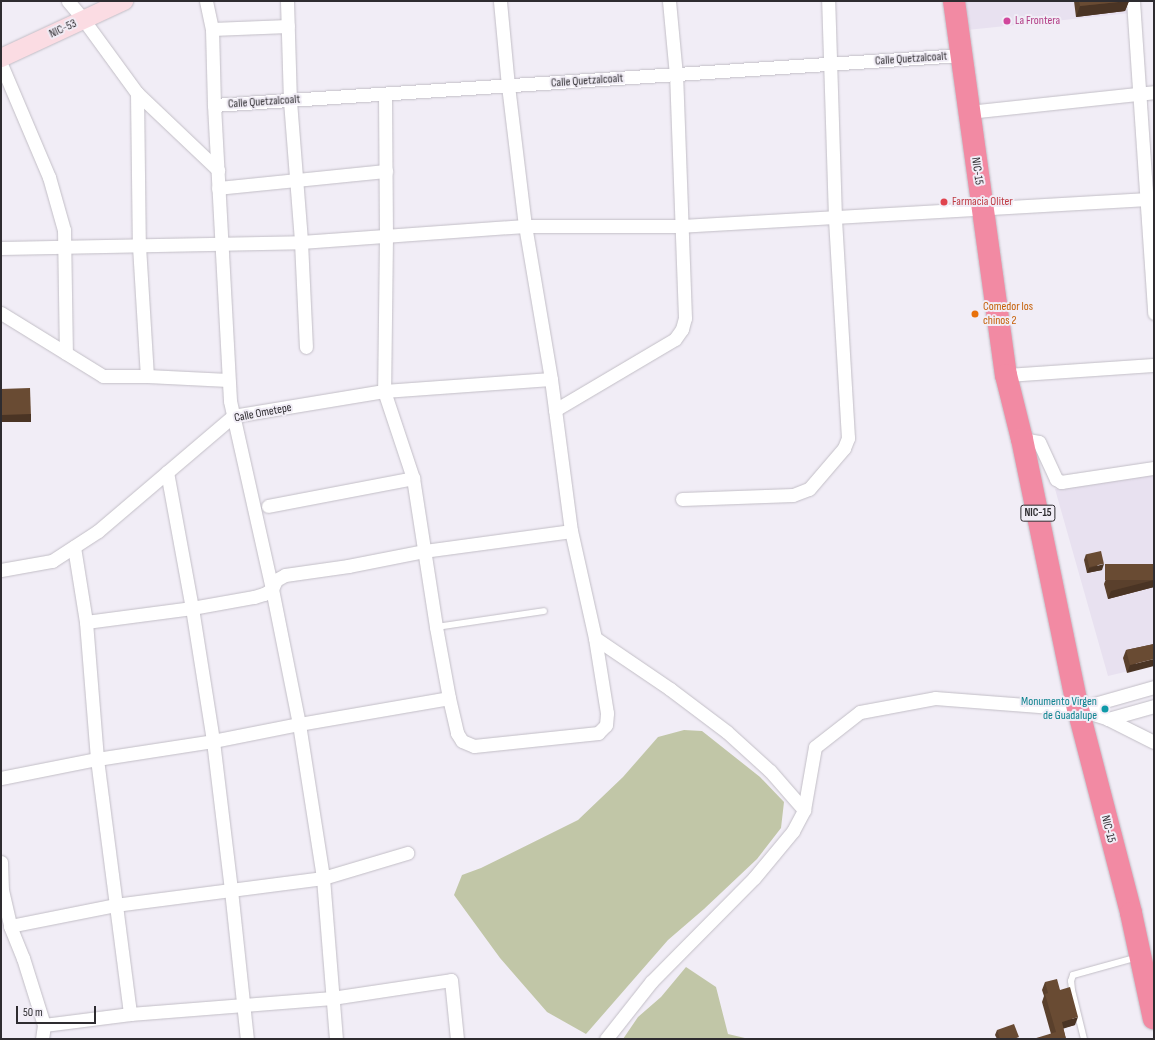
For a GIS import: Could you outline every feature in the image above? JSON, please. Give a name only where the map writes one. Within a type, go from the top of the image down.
[{"type":"highway","name":"NIC-15","points":[[954,1],[960,56],[1006,375],[1022,439],[1078,709],[1131,913],[1154,1019]]},
{"type":"main road","name":"NIC-53","points":[[1,58],[124,1]]},
{"type":"street","points":[[68,1],[137,93],[218,170]]},
{"type":"street","points":[[206,1],[212,29],[214,106],[228,380],[233,416],[272,590],[299,724],[322,878],[336,1039]]},
{"type":"street","points":[[287,1],[290,101],[301,242],[306,347]]},
{"type":"street","points":[[385,94],[386,236],[384,391],[413,478],[436,627],[457,733],[462,742],[474,746],[598,733],[606,725],[607,713],[595,638],[571,532],[551,379],[525,226],[508,86],[500,1]]},
{"type":"street","points":[[555,410],[675,339],[682,329],[685,318],[680,226],[676,75],[669,1]]},
{"type":"street","points":[[682,499],[793,495],[809,490],[844,448],[848,438],[836,218],[828,1]]},
{"type":"street","points":[[1133,1],[1139,94],[1150,199],[1154,313]]},
{"type":"street","points":[[212,29],[288,26]]},
{"type":"street","name":"Calle Quetzalcoalt","points":[[214,106],[960,56]]},
{"type":"street","points":[[1,64],[49,177],[64,230],[66,353]]},
{"type":"street","points":[[968,112],[1154,92]]},
{"type":"street","points":[[137,93],[139,246],[147,376]]},
{"type":"street","points":[[218,188],[386,171]]},
{"type":"street","points":[[1,248],[301,242],[525,226],[680,226],[982,210],[1150,199]]},
{"type":"street","points":[[1,313],[103,376],[147,376],[228,380]]},
{"type":"street","points":[[1006,375],[1154,365]]},
{"type":"street","name":"Calle Ometepe","points":[[1,570],[52,561],[74,547],[98,531],[233,416],[384,391],[551,379]]},
{"type":"street","points":[[1022,439],[1039,442],[1056,479],[1061,482],[1154,468]]},
{"type":"street","points":[[167,472],[192,608],[213,741],[232,890],[247,1039]]},
{"type":"street","points":[[268,506],[413,478]]},
{"type":"street","points":[[86,622],[192,608],[264,594],[272,590],[276,580],[285,575],[348,566],[424,551],[571,532]]},
{"type":"street","points":[[74,547],[86,622],[97,759],[130,1014]]},
{"type":"street","points":[[595,638],[670,689],[727,732],[770,772],[804,810]]},
{"type":"street","points":[[1078,709],[1154,687]]},
{"type":"street","points":[[1,778],[97,759],[213,741],[299,724],[449,698]]},
{"type":"street","points":[[606,1039],[651,982],[754,878],[793,831],[804,810],[815,747],[860,712],[935,698],[1078,709],[1108,719],[1154,742]]},
{"type":"street","points":[[1108,719],[1154,706]]},
{"type":"street","points":[[10,926],[115,905],[322,878],[407,852]]},
{"type":"street","points":[[1,862],[2,890],[10,926],[24,958],[44,1025],[42,1039]]},
{"type":"street","points":[[44,1025],[130,1014],[332,998],[451,980],[457,1039]]},
{"type":"lane","points":[[436,627],[544,611]]},
{"type":"lane","points":[[1084,1039],[1072,990],[1071,982],[1073,975],[1140,957]]},
{"type":"shaded area","name":"La Frontera","points":[[964,1],[1129,1],[1130,13],[967,30]]},
{"type":"shaded area","points":[[1154,475],[1154,665],[1108,676],[1055,489]]},
{"type":"green space","points":[[684,730],[702,731],[760,777],[784,802],[781,828],[757,859],[704,909],[668,940],[586,1034],[547,1012],[500,958],[454,895],[462,875],[481,868],[578,820],[623,777],[658,737]]},
{"type":"green space","points":[[686,967],[716,987],[728,1034],[749,1039],[623,1039],[638,1017],[661,997]]},
{"type":"building","points":[[1079,1],[1128,1],[1080,6]]},
{"type":"building","points":[[30,388],[31,414],[2,415],[1,389]]},
{"type":"building","points":[[1101,551],[1104,564],[1089,567],[1086,554]]},
{"type":"building","points":[[1105,564],[1154,564],[1154,580],[1105,580]]},
{"type":"building","points":[[1154,644],[1154,659],[1130,665],[1126,650]]},
{"type":"building","points":[[1057,979],[1060,990],[1070,987],[1078,1017],[1062,1022],[1066,1039],[1033,1039],[1056,1032],[1045,994],[1048,993],[1045,982]]},
{"type":"building","points":[[1014,1024],[1019,1037],[1014,1039],[1000,1039],[997,1030]]},
{"type":"place","name":"La Frontera","points":[[1007,21]]},
{"type":"place","name":"Farmacia Oliter","points":[[944,202]]},
{"type":"place","name":"Comedor los chinos 2","points":[[975,314]]},
{"type":"place","name":"Monumento Virgen de Guadalupe","points":[[1105,709]]}]
